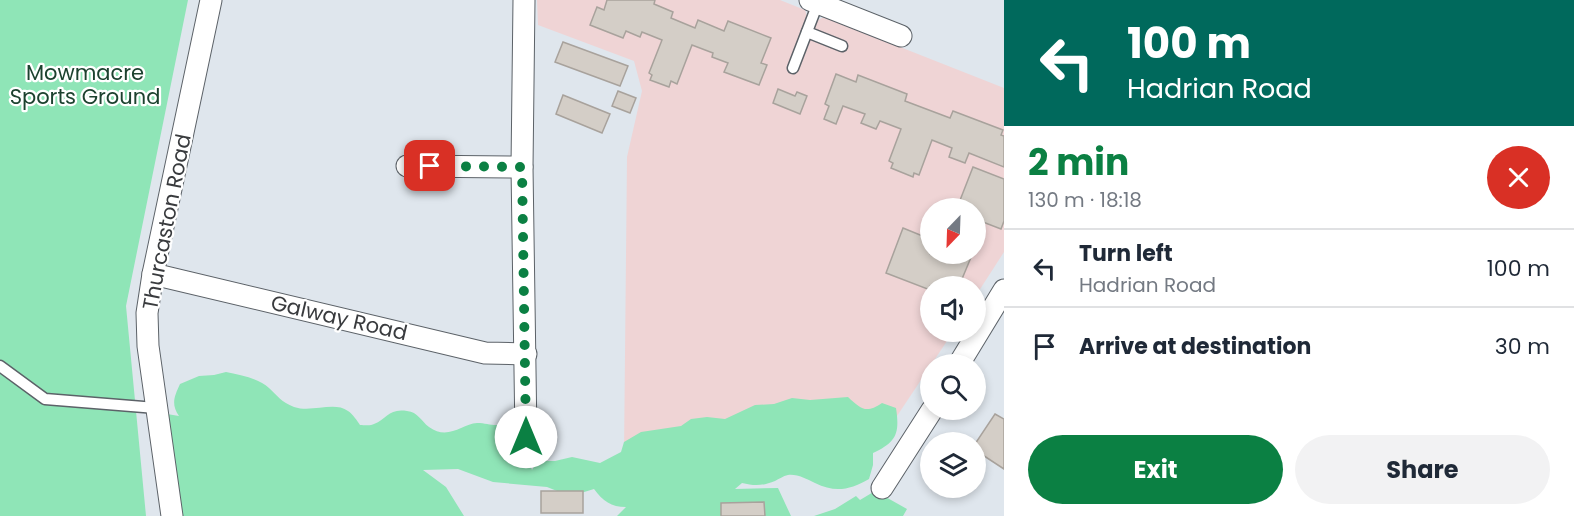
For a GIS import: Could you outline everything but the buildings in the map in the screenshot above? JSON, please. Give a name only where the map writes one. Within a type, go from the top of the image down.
[{"type":"street","name":"Thurcaston Road","points":[[172,516],[148,346],[147,313],[153,274],[211,0]]},
{"type":"street","points":[[524,0],[522,167],[526,437]]},
{"type":"street","points":[[816,1],[901,36]]},
{"type":"street","points":[[407,166],[522,167]]},
{"type":"street","name":"Galway Road","points":[[153,274],[485,353],[526,354]]},
{"type":"street","points":[[965,354],[1004,290]]},
{"type":"street","points":[[882,488],[926,420]]},
{"type":"lane","points":[[793,68],[807,33],[816,1]]},
{"type":"lane","points":[[807,33],[842,46]]},
{"type":"lane","points":[[0,366],[45,399],[156,408]]},
{"type":"shaded area","points":[[537,0],[780,0],[805,10],[807,16],[818,20],[824,17],[1004,88],[1004,252],[986,280],[986,276],[920,276],[920,342],[946,342],[938,354],[920,354],[920,382],[897,416],[624,454],[627,157],[642,91],[634,61],[538,25]]},
{"type":"green space","name":"Mowmacre Sports Ground","points":[[0,0],[188,0],[126,306],[146,516],[0,516]]},
{"type":"green space","points":[[226,372],[260,382],[294,407],[342,408],[352,414],[360,425],[373,425],[392,412],[401,410],[414,413],[429,427],[442,432],[454,431],[477,423],[504,424],[515,432],[517,448],[528,460],[532,470],[537,461],[555,461],[572,457],[600,463],[621,452],[624,442],[641,432],[681,426],[691,419],[707,417],[725,419],[755,405],[774,404],[792,398],[810,400],[848,397],[864,409],[882,403],[896,408],[897,431],[887,445],[873,453],[873,465],[869,479],[855,486],[842,489],[829,488],[802,477],[786,475],[762,485],[742,483],[735,489],[778,488],[791,516],[617,516],[626,507],[608,502],[594,489],[581,493],[562,493],[547,487],[493,482],[458,469],[423,470],[446,487],[464,516],[183,516],[167,414],[179,416],[174,400],[180,384],[199,376]]},
{"type":"green space","points":[[875,491],[907,509],[903,516],[814,516],[835,509],[856,496],[860,500]]},
{"type":"route","points":[[430,166],[522,167],[526,437]]}]
